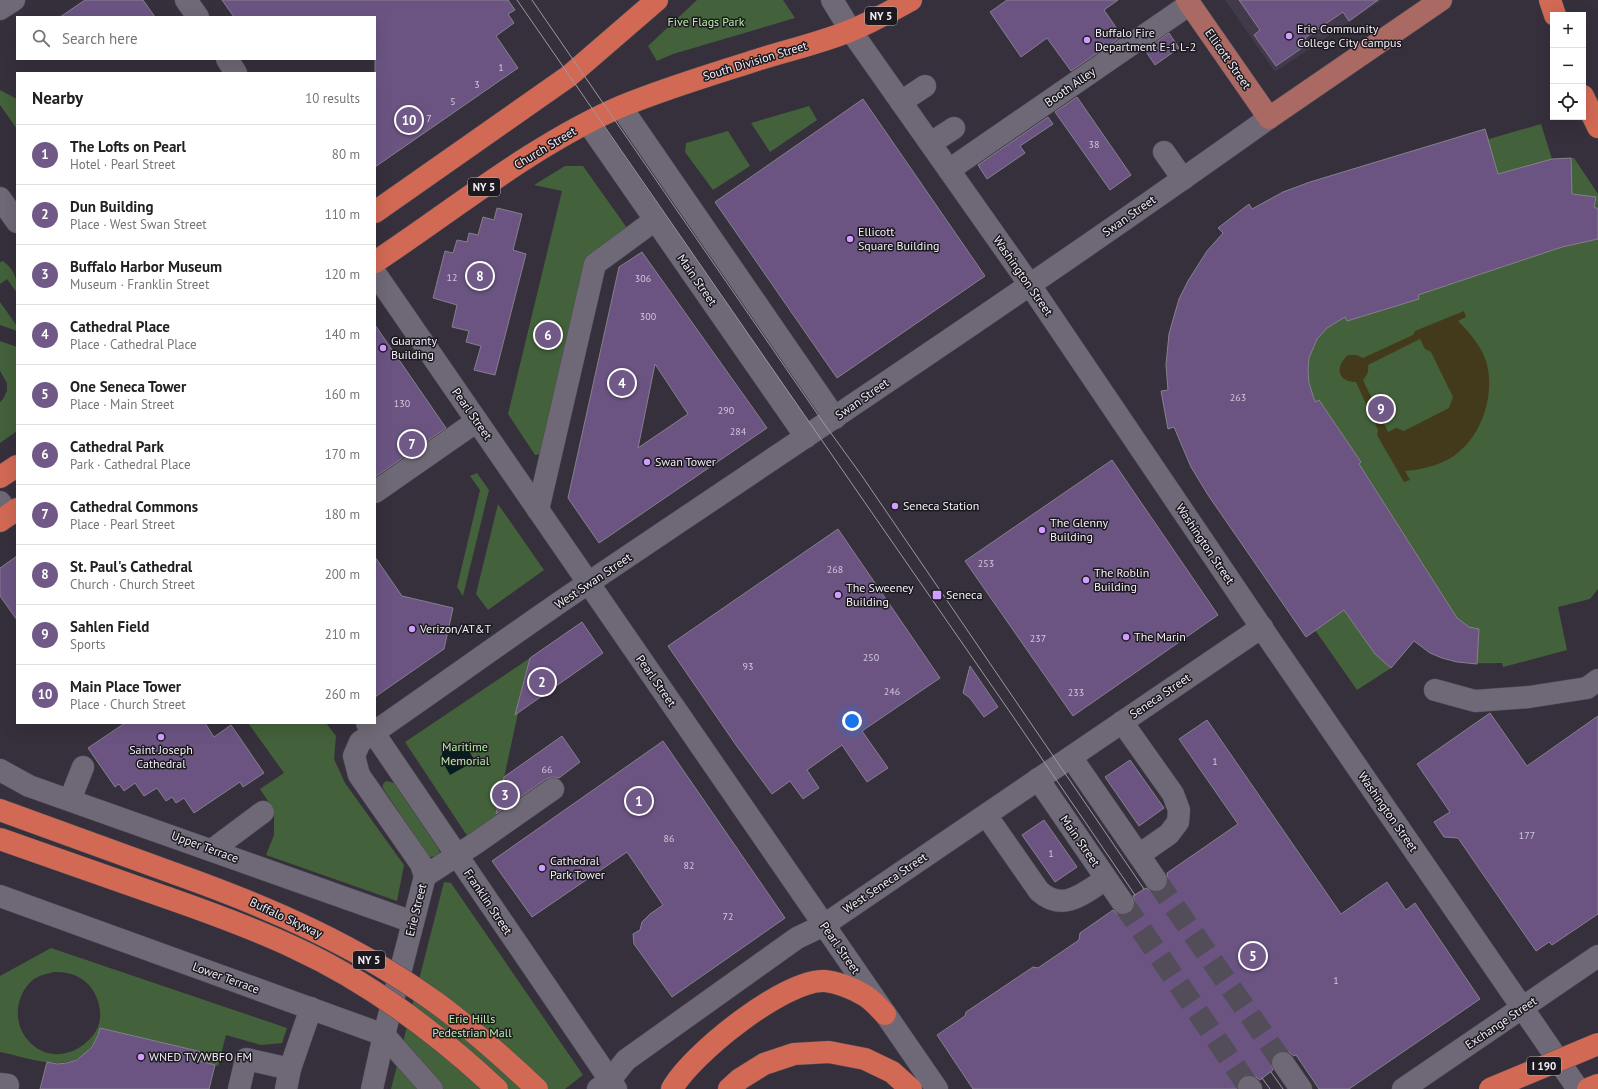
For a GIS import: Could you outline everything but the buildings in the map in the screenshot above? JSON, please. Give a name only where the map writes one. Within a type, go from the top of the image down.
[{"type":"highway","points":[[376,211],[569,76],[657,0]]},
{"type":"highway","name":"South Division Street","points":[[593,121],[621,107],[688,82],[851,31],[911,0]]},
{"type":"highway","points":[[1550,0],[1554,12]]},
{"type":"highway","points":[[1586,102],[1598,127]]},
{"type":"highway","name":"Church Street","points":[[376,261],[522,161],[593,121]]},
{"type":"highway","points":[[0,477],[16,467]]},
{"type":"highway","name":"Buffalo Skyway","points":[[0,810],[216,888],[284,915],[371,961],[420,992],[458,1020],[505,1059],[537,1089]]},
{"type":"highway","name":"Buffalo Skyway","points":[[0,839],[249,928],[295,948],[337,969],[371,990],[433,1033],[497,1089]]},
{"type":"highway","points":[[672,1089],[691,1064],[721,1037],[775,999],[805,983],[825,981],[841,985],[863,994],[885,1014]]},
{"type":"highway","name":"I 190","points":[[1490,1089],[1598,1044]]},
{"type":"highway","points":[[729,1089],[740,1078],[764,1064],[794,1054],[829,1052],[864,1059],[892,1072],[911,1089]]},
{"type":"highway","points":[[1579,1086],[1598,1085]]},
{"type":"main road","name":"Swan Street","points":[[1269,118],[1442,0]]},
{"type":"main road","name":"Ellicott Street","points":[[1188,2],[1269,118]]},
{"type":"street","points":[[0,9],[14,0]]},
{"type":"street","points":[[186,0],[197,16]]},
{"type":"street","name":"Washington Street","points":[[832,0],[851,31],[1030,285],[1262,627],[1579,1086]]},
{"type":"street","name":"Booth Alley","points":[[949,170],[1188,2]]},
{"type":"street","points":[[227,60],[235,72]]},
{"type":"street","points":[[901,102],[924,86]]},
{"type":"street","points":[[621,107],[835,418]]},
{"type":"street","name":"Swan Street","points":[[811,434],[1030,285],[1269,118]]},
{"type":"street","name":"Main Street","points":[[593,121],[655,220],[811,434]]},
{"type":"street","points":[[931,143],[954,128]]},
{"type":"street","points":[[1164,152],[1183,179]]},
{"type":"street","points":[[0,198],[16,221]]},
{"type":"street","points":[[538,510],[595,264],[655,220]]},
{"type":"street","name":"Pearl Street","points":[[376,274],[936,1089]]},
{"type":"street","points":[[376,491],[477,421]]},
{"type":"street","name":"West Swan Street","points":[[370,728],[811,434]]},
{"type":"street","name":"Seneca Street","points":[[1065,761],[1262,627]]},
{"type":"street","points":[[1435,690],[1475,701],[1529,697],[1587,688],[1598,680]]},
{"type":"street","points":[[1122,722],[1173,794],[1179,810],[1178,822],[1169,834],[1139,855]]},
{"type":"street","name":"Franklin Street","points":[[370,728],[456,855],[608,1086]]},
{"type":"street","name":"Erie Street","points":[[370,728],[360,742],[354,756],[359,775],[421,864],[425,876],[384,1035],[372,1089]]},
{"type":"street","points":[[1065,761],[1139,855],[1156,880]]},
{"type":"street","name":"West Seneca Street","points":[[608,1086],[626,1060],[797,938],[824,925],[1065,761]]},
{"type":"street","points":[[70,800],[83,767]]},
{"type":"street","name":"Upper Terrace","points":[[0,770],[29,786],[413,922]]},
{"type":"street","name":"Main Street","points":[[1038,779],[1123,903]]},
{"type":"street","points":[[425,876],[553,789]]},
{"type":"street","points":[[212,850],[263,812]]},
{"type":"street","points":[[986,815],[1038,891],[1044,896],[1052,900],[1072,900],[1106,878]]},
{"type":"street","name":"Lower Terrace","points":[[0,896],[384,1035],[432,1089]]},
{"type":"street","name":"Exchange Street","points":[[1403,1089],[1598,956]]},
{"type":"street","points":[[238,1089],[246,1059],[288,1079],[311,1008]]},
{"type":"street","points":[[1284,1063],[1301,1089]]},
{"type":"street","points":[[0,1084],[8,1085],[7,1089]]},
{"type":"shaded area","name":"Erie Community College City Campus","points":[[1225,0],[1382,0],[1275,72]]},
{"type":"shaded area","points":[[444,744],[467,748],[475,761],[450,775],[441,759]]},
{"type":"green space","name":"Five Flags Park","points":[[697,0],[783,0],[795,18],[673,54],[657,61],[648,46]]},
{"type":"green space","points":[[0,90],[16,98],[16,128],[0,105]]},
{"type":"green space","points":[[809,106],[817,120],[770,152],[751,123]]},
{"type":"green space","points":[[1541,124],[1552,159],[1574,158],[1598,194],[1598,589],[1590,599],[1558,607],[1567,650],[1503,667],[1502,663],[1466,663],[1456,661],[1425,649],[1414,641],[1391,668],[1357,690],[1315,630],[1306,637],[1208,495],[1191,467],[1174,427],[1168,429],[1161,391],[1168,390],[1168,345],[1171,324],[1177,305],[1195,269],[1223,233],[1218,228],[1249,204],[1252,209],[1283,192],[1310,182],[1485,129],[1489,139]]},
{"type":"green space","points":[[728,131],[750,166],[713,190],[685,152],[686,143]]},
{"type":"green space","points":[[565,166],[583,166],[627,228],[588,257],[541,454],[535,455],[508,414],[562,191],[534,185]]},
{"type":"green space","points":[[3,261],[13,271],[16,283],[16,292],[7,279],[0,284],[0,262]]},
{"type":"green space","points":[[0,302],[16,325],[16,331],[0,325]]},
{"type":"green space","points":[[0,341],[16,347],[16,432],[0,443],[0,402],[7,391],[7,383],[0,371]]},
{"type":"green space","points":[[477,473],[489,490],[463,596],[457,587],[480,490],[470,476]]},
{"type":"green space","points":[[498,504],[544,570],[488,610],[476,594]]},
{"type":"green space","name":"Maritime Memorial","points":[[530,658],[517,706],[521,711],[518,713],[494,824],[470,840],[405,742]]},
{"type":"green space","points":[[249,724],[327,724],[336,736],[334,759],[345,783],[404,865],[397,901],[266,855],[274,835],[274,810],[260,789],[284,773]]},
{"type":"green space","points":[[387,781],[394,783],[438,848],[440,852],[437,856],[430,857],[428,855],[384,790],[383,785]]},
{"type":"green space","name":"Erie Hills Pedestrian Mall","points":[[444,882],[451,883],[583,1075],[565,1089],[391,1089]]},
{"type":"green space","points":[[51,948],[287,1028],[282,1043],[261,1045],[226,1035],[218,1066],[200,1061],[202,1052],[100,1028],[93,1045],[84,1055],[72,1061],[59,1063],[45,1062],[0,1052],[0,976]],"holes":[[[54,972],[68,973],[86,982],[95,994],[100,1009],[99,1024],[89,1040],[72,1051],[63,1054],[44,1052],[35,1047],[22,1032],[18,1016],[20,999],[28,985],[39,976]]]},
{"type":"sand","points":[[1464,311],[1466,317],[1458,321],[1472,337],[1484,355],[1488,369],[1488,396],[1480,423],[1474,435],[1465,446],[1455,455],[1443,462],[1424,468],[1405,471],[1410,480],[1404,482],[1377,435],[1378,430],[1356,382],[1345,379],[1340,373],[1340,368],[1344,359],[1348,355],[1357,355],[1363,358],[1413,335],[1415,331]],"holes":[[[1420,339],[1425,349],[1431,352],[1453,397],[1449,408],[1404,431],[1396,428],[1388,432],[1363,380],[1366,377],[1368,365]]]},
{"type":"tunnel","points":[[1156,880],[1283,1063]]},
{"type":"tunnel","points":[[1123,903],[1249,1087]]},
{"type":"tram line","points":[[517,0],[1135,895]]},
{"type":"tram line","points":[[532,0],[825,425],[862,476],[1144,889]]},
{"type":"tram line","points":[[1271,1072],[1283,1089]]},
{"type":"tram line","points":[[1262,1078],[1270,1089]]},
{"type":"place","name":"Erie Community College City Campus","points":[[1289,36]]},
{"type":"place","name":"Buffalo Fire Department E-1 L-2","points":[[1087,40]]},
{"type":"place","name":"Main Place Tower","points":[[409,120]]},
{"type":"place","name":"Ellicott Square Building","points":[[850,239]]},
{"type":"place","name":"St. Paul's Cathedral","points":[[480,276]]},
{"type":"place","name":"Cathedral Park","points":[[548,335]]},
{"type":"place","name":"Guaranty Building","points":[[383,348]]},
{"type":"place","name":"Cathedral Place","points":[[622,383]]},
{"type":"place","name":"Sahlen Field","points":[[1381,409]]},
{"type":"place","name":"Cathedral Commons","points":[[412,444]]},
{"type":"place","name":"Swan Tower","points":[[647,462]]},
{"type":"place","name":"Seneca Station","points":[[895,506]]},
{"type":"place","name":"The Glenny Building","points":[[1042,530]]},
{"type":"place","name":"The Roblin Building","points":[[1086,580]]},
{"type":"place","name":"The Sweeney Building","points":[[838,595]]},
{"type":"place","name":"Seneca","points":[[937,595]]},
{"type":"place","name":"Verizon/AT&T","points":[[412,629]]},
{"type":"place","name":"The Marin","points":[[1126,637]]},
{"type":"place","name":"Dun Building","points":[[542,682]]},
{"type":"place","name":"Saint Joseph Cathedral","points":[[161,737]]},
{"type":"place","name":"Buffalo Harbor Museum","points":[[505,795]]},
{"type":"place","name":"The Lofts on Pearl","points":[[639,801]]},
{"type":"place","name":"Cathedral Park Tower","points":[[542,868]]},
{"type":"place","name":"One Seneca Tower","points":[[1253,956]]},
{"type":"place","name":"WNED TV/WBFO FM","points":[[141,1057]]}]
